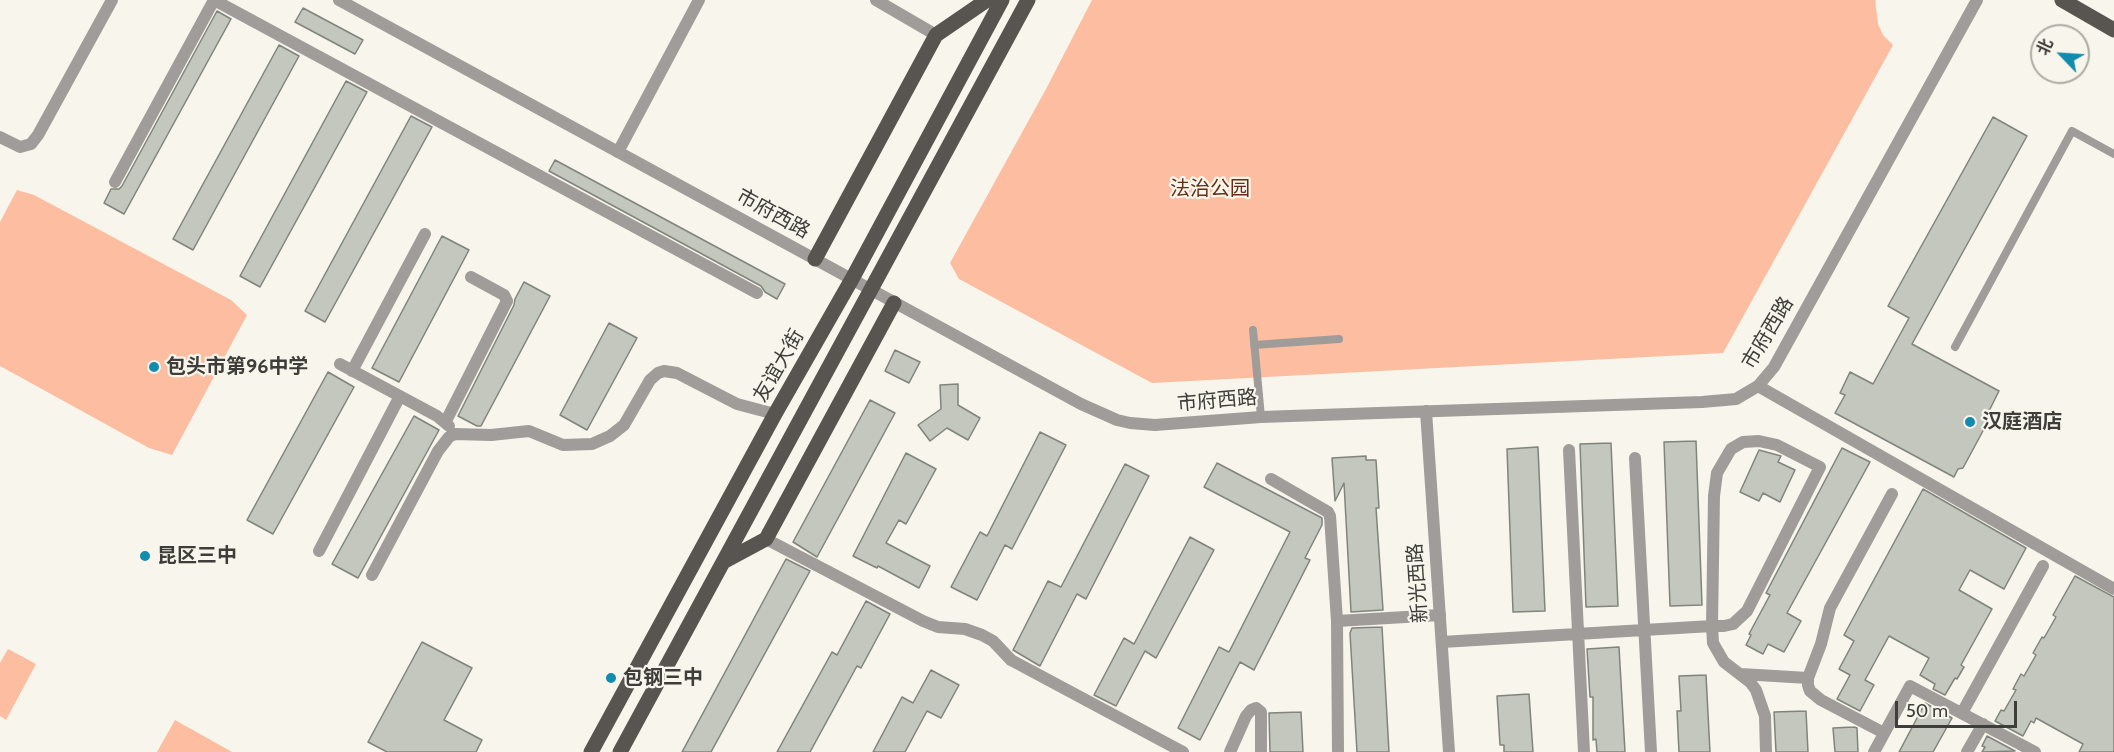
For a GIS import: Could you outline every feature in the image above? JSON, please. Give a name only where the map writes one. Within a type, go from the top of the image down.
[{"type":"main road","points":[[815,259],[936,35],[987,0]]},
{"type":"main road","name":"友谊大街","points":[[591,752],[775,414],[852,279],[1002,0]]},
{"type":"main road","points":[[623,751],[1028,0]]},
{"type":"main road","points":[[2062,0],[2114,30]]},
{"type":"main road","points":[[725,561],[766,539],[894,303]]},
{"type":"street","points":[[0,137],[20,147],[31,144],[112,0]]},
{"type":"street","points":[[115,182],[214,0],[757,293]]},
{"type":"street","name":"市府西路","points":[[339,0],[1081,404],[1117,420],[1143,425],[1173,425],[1261,417],[1736,399],[1758,386],[1774,367],[1977,0]]},
{"type":"street","points":[[618,152],[699,0]]},
{"type":"street","points":[[876,0],[936,35]]},
{"type":"street","points":[[352,371],[425,234]]},
{"type":"street","points":[[446,421],[507,301],[504,295],[471,277]]},
{"type":"street","points":[[340,364],[446,421],[455,435]]},
{"type":"street","points":[[372,575],[438,451],[449,437],[529,431],[563,445],[592,444],[610,436],[624,425],[650,380],[664,371],[677,373],[737,404],[775,414]]},
{"type":"street","points":[[1758,386],[2114,589]]},
{"type":"street","points":[[319,551],[400,396]]},
{"type":"street","name":"新光西路","points":[[1426,411],[1449,752]]},
{"type":"street","points":[[1442,642],[1712,626],[1732,624],[1747,611],[1820,467],[1777,445],[1759,441],[1736,445],[1726,455],[1717,473],[1714,496],[1712,626],[1713,643],[1724,662],[1741,674],[1756,690],[1765,716],[1766,752]]},
{"type":"street","points":[[1569,450],[1584,752]]},
{"type":"street","points":[[1635,458],[1651,752]]},
{"type":"street","points":[[1271,479],[1328,512],[1330,516],[1337,621],[1338,752]]},
{"type":"street","points":[[1884,733],[1815,696],[1808,685],[1808,678],[1821,644],[1830,608],[1892,494]]},
{"type":"street","points":[[766,539],[917,619],[938,627],[965,629],[982,635],[993,641],[1011,660],[1183,752]]},
{"type":"street","points":[[1962,713],[2043,566]]},
{"type":"street","points":[[1337,621],[1440,615]]},
{"type":"street","points":[[1741,674],[1808,678]]},
{"type":"street","points":[[1874,752],[1910,686],[2035,752]]},
{"type":"street","points":[[1230,752],[1246,716],[1256,708],[1261,712],[1261,752]]},
{"type":"street","points":[[1968,752],[1983,724]]},
{"type":"lane","points":[[1955,347],[2072,131],[2114,154]]},
{"type":"lane","points":[[1253,330],[1261,417]]},
{"type":"lane","points":[[1254,345],[1339,339]]},
{"type":"green space","name":"法治公园","points":[[1092,0],[1875,0],[1878,24],[1883,35],[1893,45],[1723,353],[1152,383],[959,279],[950,263],[1046,89]]},
{"type":"green space","points":[[17,190],[34,195],[231,300],[247,315],[172,455],[149,448],[0,366],[0,222]]},
{"type":"green space","points":[[8,649],[36,664],[6,720],[0,716],[0,663]]},
{"type":"green space","points":[[175,720],[232,752],[157,752]]},
{"type":"building","points":[[303,8],[363,40],[355,54],[295,22]]},
{"type":"building","points":[[217,11],[231,19],[124,214],[104,203],[111,189],[119,189],[122,186]]},
{"type":"building","points":[[279,45],[299,56],[193,250],[173,239]]},
{"type":"building","points":[[346,81],[367,92],[260,287],[240,276]]},
{"type":"building","points":[[411,116],[432,127],[325,322],[305,311]]},
{"type":"building","points":[[1993,117],[2027,136],[1912,344],[1999,391],[1989,411],[1991,416],[1963,468],[1958,469],[1954,477],[1835,413],[1845,395],[1840,393],[1850,372],[1873,384],[1909,318],[1888,306]]},
{"type":"building","points":[[555,160],[785,284],[777,299],[765,292],[761,286],[549,171]]},
{"type":"building","points":[[442,236],[469,250],[399,382],[372,368]]},
{"type":"building","points":[[524,282],[550,296],[481,426],[477,426],[458,416]]},
{"type":"building","points":[[609,323],[637,338],[587,430],[560,415]]},
{"type":"building","points":[[895,350],[920,362],[909,383],[885,371]]},
{"type":"building","points":[[328,372],[354,387],[273,534],[247,520]]},
{"type":"building","points":[[958,384],[958,405],[980,418],[968,440],[947,428],[930,441],[918,425],[941,409],[940,385]]},
{"type":"building","points":[[870,400],[895,413],[817,557],[793,542]]},
{"type":"building","points":[[414,416],[439,430],[358,578],[332,564]]},
{"type":"building","points":[[1040,432],[1066,445],[1012,549],[1005,545],[977,600],[951,587],[980,532],[987,536]]},
{"type":"building","points":[[1696,441],[1702,605],[1670,606],[1664,442]]},
{"type":"building","points":[[1611,443],[1618,606],[1586,607],[1580,444]]},
{"type":"building","points":[[1538,447],[1545,611],[1513,612],[1507,449]]},
{"type":"building","points":[[1842,448],[1870,462],[1787,613],[1801,621],[1784,652],[1768,644],[1763,654],[1746,645],[1751,635],[1749,634],[1770,595],[1766,593]]},
{"type":"building","points":[[1759,450],[1781,456],[1778,462],[1795,470],[1780,502],[1763,493],[1759,501],[1740,492]]},
{"type":"building","points":[[906,453],[936,469],[906,524],[899,520],[886,543],[930,566],[919,588],[878,566],[877,568],[853,556]]},
{"type":"building","points":[[1366,456],[1366,460],[1376,460],[1379,508],[1376,508],[1383,610],[1351,612],[1344,483],[1335,501],[1332,458]]},
{"type":"building","points":[[1217,463],[1322,518],[1322,525],[1305,558],[1310,560],[1254,670],[1240,662],[1200,740],[1178,728],[1219,647],[1229,652],[1290,532],[1204,487]]},
{"type":"building","points":[[1125,464],[1149,476],[1086,599],[1077,594],[1040,666],[1013,650],[1048,581],[1061,587]]},
{"type":"building","points":[[1923,489],[2026,548],[2004,589],[1970,570],[1959,590],[1992,609],[1961,665],[1964,667],[1945,695],[1933,689],[1935,684],[1920,675],[1929,658],[1889,636],[1865,680],[1874,685],[1860,711],[1837,699],[1850,675],[1839,669],[1854,641],[1844,635]]},
{"type":"building","points":[[1190,537],[1214,550],[1156,658],[1145,651],[1116,706],[1094,695],[1124,638],[1134,644]]},
{"type":"building","points":[[786,559],[810,571],[711,752],[682,752]]},
{"type":"building","points":[[2075,576],[2114,597],[2114,752],[2079,752],[2083,744],[2036,718],[2034,723],[2031,721],[2023,736],[1995,721],[2001,710],[2004,711],[2016,690],[2013,689],[2021,674],[2024,676],[2036,655],[2033,653],[2056,617],[2053,615]]},
{"type":"building","points":[[866,601],[890,614],[861,668],[857,666],[810,752],[777,752],[832,652],[837,655]]},
{"type":"building","points":[[1382,627],[1389,752],[1357,752],[1350,633],[1352,628]]},
{"type":"building","points":[[422,642],[472,668],[444,720],[482,740],[476,752],[387,752],[368,742]]},
{"type":"building","points":[[1619,647],[1625,752],[1597,752],[1596,739],[1593,740],[1593,697],[1590,697],[1587,649]]},
{"type":"building","points":[[931,670],[959,685],[941,718],[927,711],[905,752],[873,752],[902,697],[913,703]]},
{"type":"building","points":[[1706,675],[1710,752],[1679,752],[1677,711],[1681,711],[1679,676]]},
{"type":"building","points":[[1529,694],[1533,752],[1504,752],[1504,745],[1500,745],[1497,696]]},
{"type":"building","points":[[1925,703],[1952,718],[1933,752],[1899,752]]},
{"type":"building","points":[[1806,711],[1808,752],[1776,752],[1774,712]]},
{"type":"building","points":[[1301,712],[1303,752],[1270,752],[1269,713]]},
{"type":"building","points":[[1833,728],[1857,728],[1858,752],[1835,752]]},
{"type":"building","points":[[1987,736],[2015,751],[1982,752]]},
{"type":"place","name":"包头市第96中学","points":[[154,367]]},
{"type":"place","name":"汉庭酒店","points":[[1970,422]]},
{"type":"place","name":"昆区三中","points":[[145,556]]},
{"type":"place","name":"包钢三中","points":[[611,678]]}]
